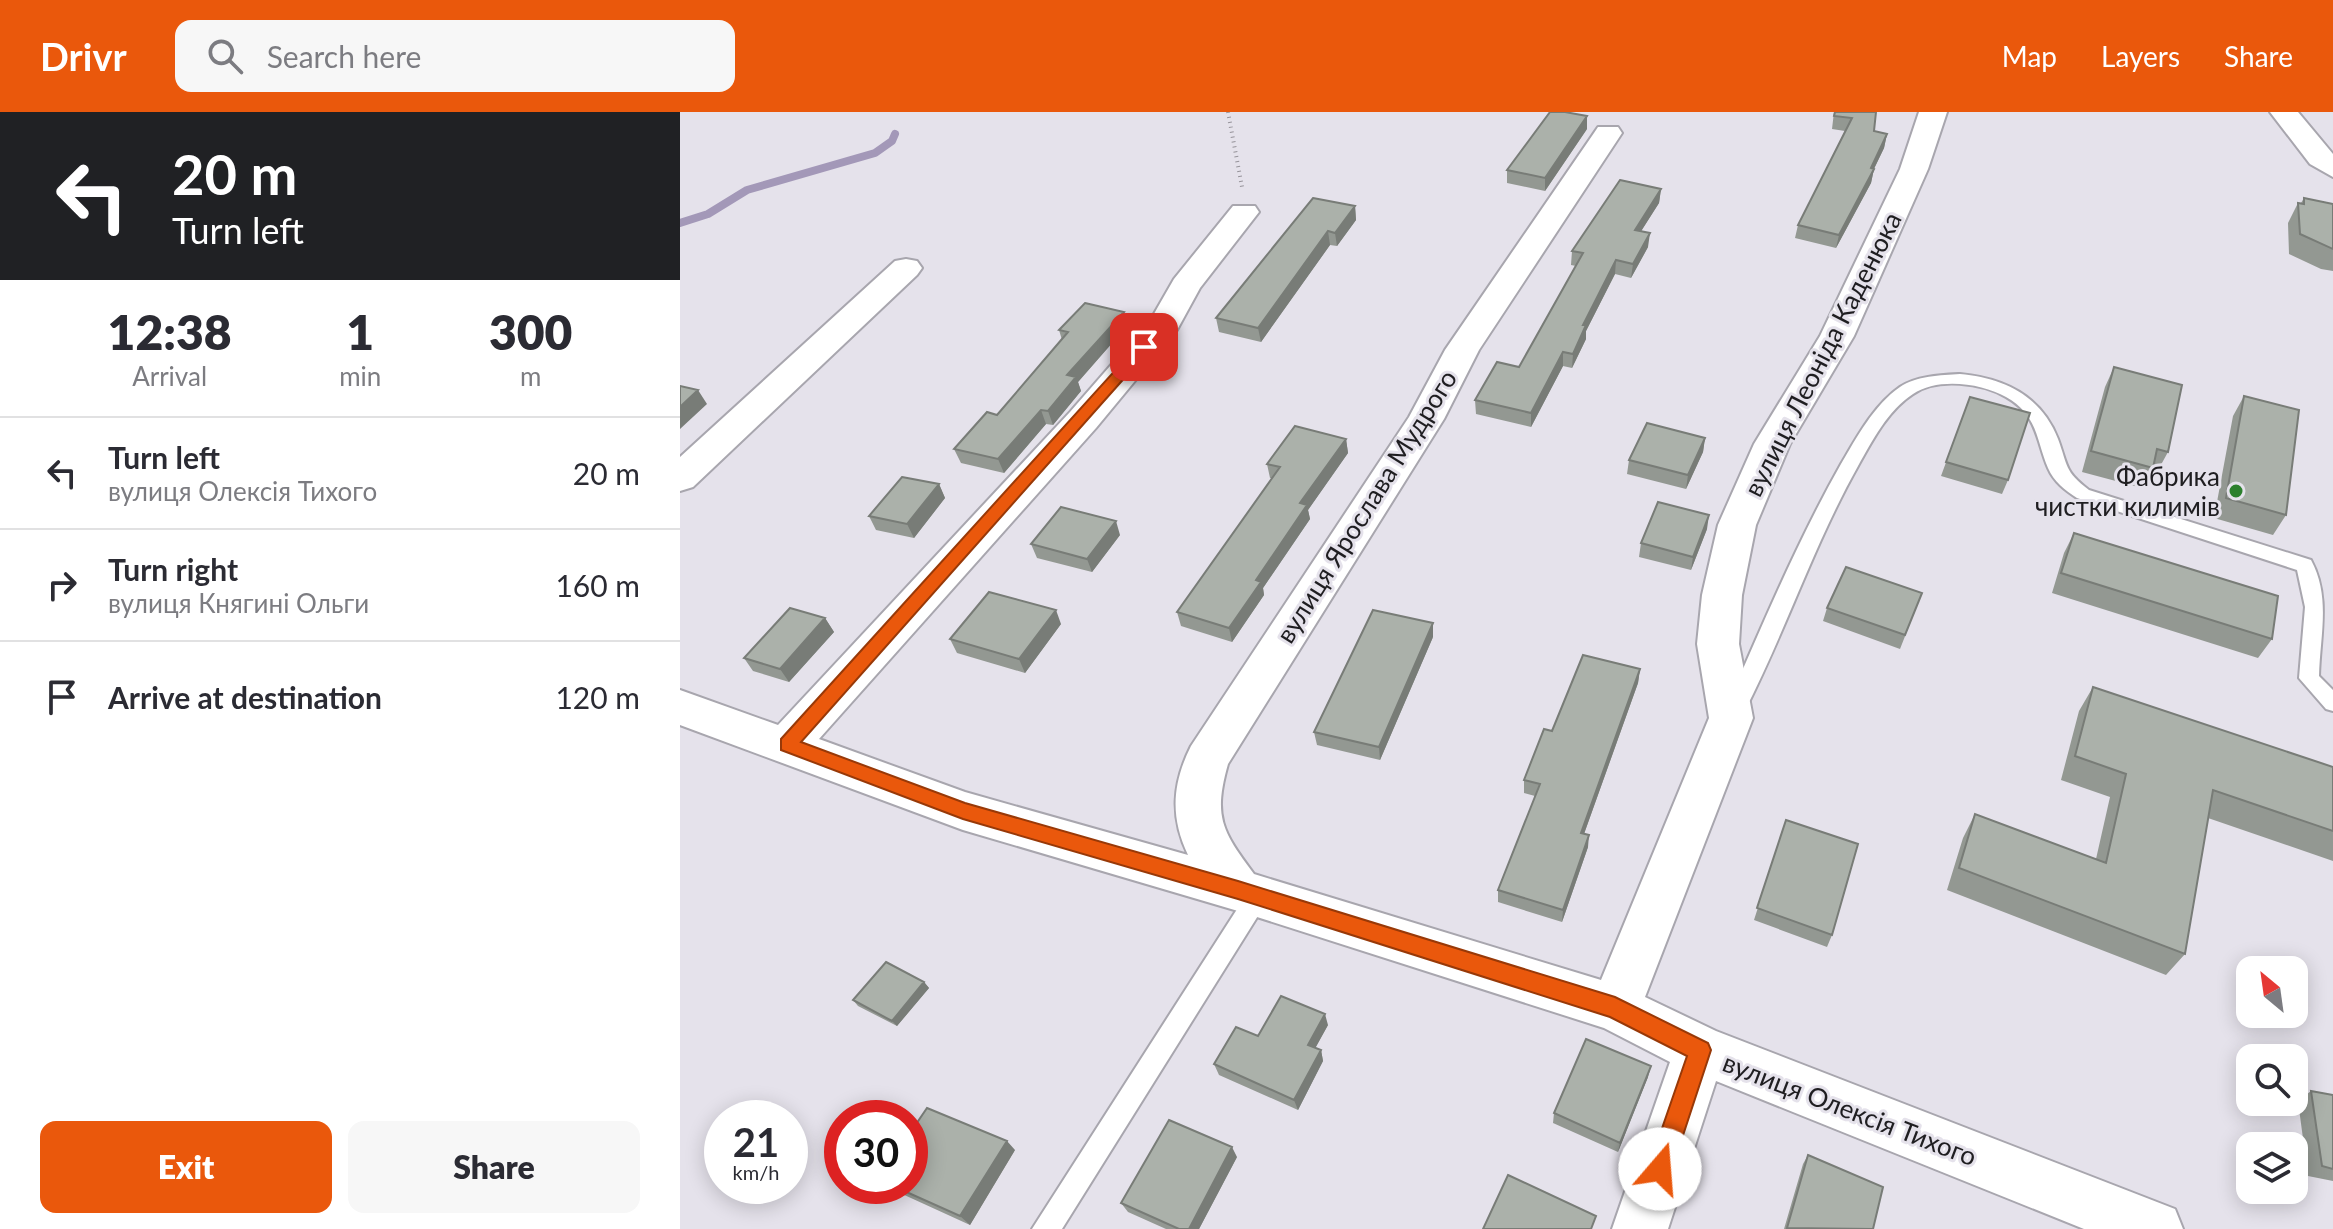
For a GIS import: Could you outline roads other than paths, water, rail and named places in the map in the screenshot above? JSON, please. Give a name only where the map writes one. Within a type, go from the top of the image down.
[{"type":"street","name":"вулиця Леоніда Каденюка","points":[[1731,718],[1718,644],[1722,595],[1737,525],[1772,444],[1837,336],[1914,169],[1933,112]]},
{"type":"street","points":[[2284,112],[2320,158],[2333,168]]},
{"type":"street","name":"вулиця Ярослава Мудрого","points":[[1248,893],[1201,839],[1194,818],[1196,792],[1207,759],[1426,419],[1462,350],[1608,133]]},
{"type":"street","points":[[787,745],[1093,408],[1165,323],[1185,286],[1244,212]]},
{"type":"street","points":[[680,478],[906,268]]},
{"type":"street","name":"вулиця Олексія Тихого","points":[[680,707],[963,811],[1248,893],[1615,1008],[1700,1050],[2155,1229]]},
{"type":"street","points":[[1615,1008],[1731,718]]},
{"type":"street","points":[[1640,1229],[1700,1050]]},
{"type":"lane","points":[[1731,718],[1850,461],[1881,414],[1905,391],[1933,378],[1962,379],[2012,393],[2048,436],[2051,457],[2061,476],[2083,494],[2304,565],[2313,581],[2316,605],[2309,678],[2333,703]]},
{"type":"lane","points":[[1046,1229],[1248,893]]},
{"type":"waterway","points":[[680,223],[708,214],[747,190],[875,153],[892,141],[895,134]]},
{"type":"place","name":"Фабрика чистки килимів","points":[[2236,491]]}]
